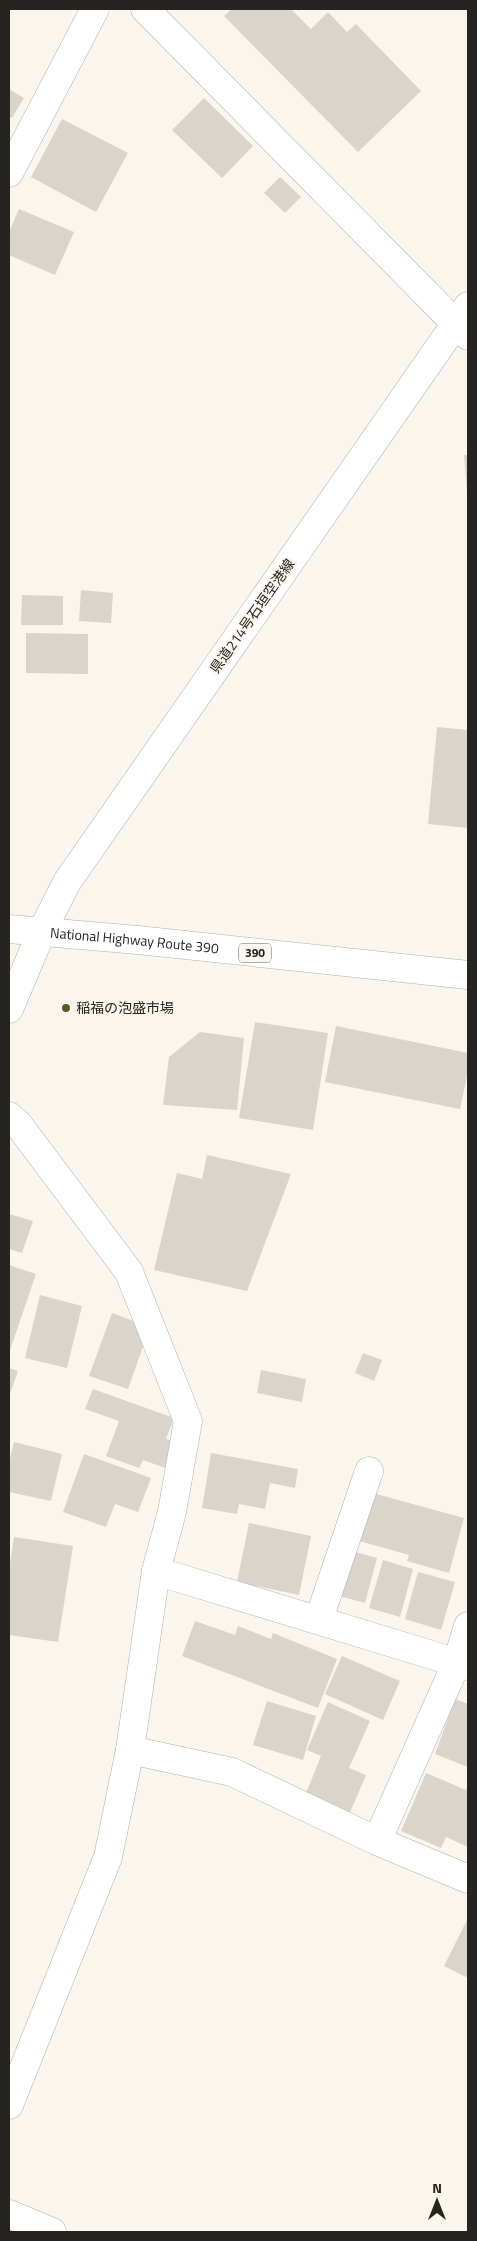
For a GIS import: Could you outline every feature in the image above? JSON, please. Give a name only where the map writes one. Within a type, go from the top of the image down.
[{"type":"main road","points":[[9,172],[95,9]]},
{"type":"main road","points":[[144,9],[464,322]]},
{"type":"main road","name":"県道214号石垣空港線","points":[[9,1009],[42,931],[67,882],[464,322]]},
{"type":"main road","name":"National Highway Route 390","points":[[9,929],[468,975]]},
{"type":"main road","points":[[9,1116],[18,1124],[129,1272],[188,1422],[172,1512],[156,1571],[130,1750],[108,1857],[9,2105]]},
{"type":"main road","points":[[319,1619],[368,1470]]},
{"type":"main road","points":[[156,1571],[462,1664]]},
{"type":"main road","points":[[377,1841],[462,1664],[468,1626]]},
{"type":"main road","points":[[130,1750],[232,1772],[377,1841],[468,1879]]},
{"type":"main road","points":[[9,2214],[52,2232]]},
{"type":"building","points":[[232,9],[291,9],[311,29],[328,12],[347,32],[356,24],[421,91],[358,152],[224,16]]},
{"type":"building","points":[[9,89],[24,98],[12,118],[9,116]]},
{"type":"building","points":[[204,98],[253,146],[222,178],[172,130]]},
{"type":"building","points":[[62,119],[128,153],[96,212],[31,177]]},
{"type":"building","points":[[280,177],[301,197],[285,213],[264,193]]},
{"type":"building","points":[[19,209],[74,232],[55,275],[9,255],[9,232]]},
{"type":"building","points":[[464,455],[468,455],[468,494],[467,494]]},
{"type":"building","points":[[81,590],[113,593],[111,623],[79,621]]},
{"type":"building","points":[[22,595],[63,596],[63,625],[21,625]]},
{"type":"building","points":[[26,633],[88,634],[88,674],[26,673]]},
{"type":"building","points":[[437,727],[468,730],[468,828],[428,824]]},
{"type":"building","points":[[255,1022],[328,1033],[313,1130],[239,1118]]},
{"type":"building","points":[[336,1026],[468,1053],[468,1071],[460,1109],[325,1082]]},
{"type":"building","points":[[200,1032],[244,1038],[237,1110],[163,1105],[169,1057]]},
{"type":"building","points":[[207,1155],[291,1174],[247,1291],[154,1270],[177,1173],[202,1179]]},
{"type":"building","points":[[9,1214],[33,1221],[22,1253],[9,1249]]},
{"type":"building","points":[[9,1265],[36,1274],[9,1353]]},
{"type":"building","points":[[40,1295],[82,1306],[67,1368],[25,1358]]},
{"type":"building","points":[[112,1313],[150,1327],[128,1389],[89,1376]]},
{"type":"building","points":[[363,1353],[382,1360],[374,1381],[355,1373]]},
{"type":"building","points":[[9,1368],[18,1371],[9,1397]]},
{"type":"building","points":[[261,1370],[306,1379],[302,1402],[257,1393]]},
{"type":"building","points":[[93,1389],[174,1418],[166,1439],[177,1442],[168,1469],[143,1460],[139,1468],[106,1456],[119,1421],[85,1409]]},
{"type":"building","points":[[14,1442],[62,1454],[51,1501],[9,1492],[9,1463]]},
{"type":"building","points":[[211,1453],[298,1469],[295,1488],[270,1483],[265,1509],[239,1504],[237,1514],[202,1508]]},
{"type":"building","points":[[84,1454],[151,1478],[138,1512],[115,1504],[106,1527],[63,1512]]},
{"type":"building","points":[[369,1492],[464,1518],[449,1573],[407,1561],[409,1555],[356,1540]]},
{"type":"building","points":[[249,1523],[311,1536],[299,1595],[237,1582]]},
{"type":"building","points":[[14,1537],[73,1546],[58,1642],[9,1635],[9,1570]]},
{"type":"building","points":[[348,1550],[377,1558],[365,1603],[336,1595]]},
{"type":"building","points":[[383,1560],[413,1569],[400,1617],[369,1608]]},
{"type":"building","points":[[418,1572],[455,1582],[441,1630],[405,1619]]},
{"type":"building","points":[[195,1621],[235,1635],[238,1626],[271,1639],[273,1633],[337,1659],[318,1708],[182,1656]]},
{"type":"building","points":[[342,1656],[400,1681],[383,1720],[325,1694]]},
{"type":"building","points":[[455,1699],[468,1704],[468,1767],[435,1754]]},
{"type":"building","points":[[267,1701],[316,1716],[303,1760],[253,1745]]},
{"type":"building","points":[[328,1702],[370,1721],[349,1768],[366,1775],[348,1817],[304,1798],[321,1756],[307,1750]]},
{"type":"building","points":[[426,1773],[466,1790],[468,1785],[468,1847],[446,1837],[441,1848],[401,1831]]},
{"type":"building","points":[[468,1918],[468,1978],[444,1966]]},
{"type":"place","name":"稲福の泡盛市場","points":[[66,1008]]}]
